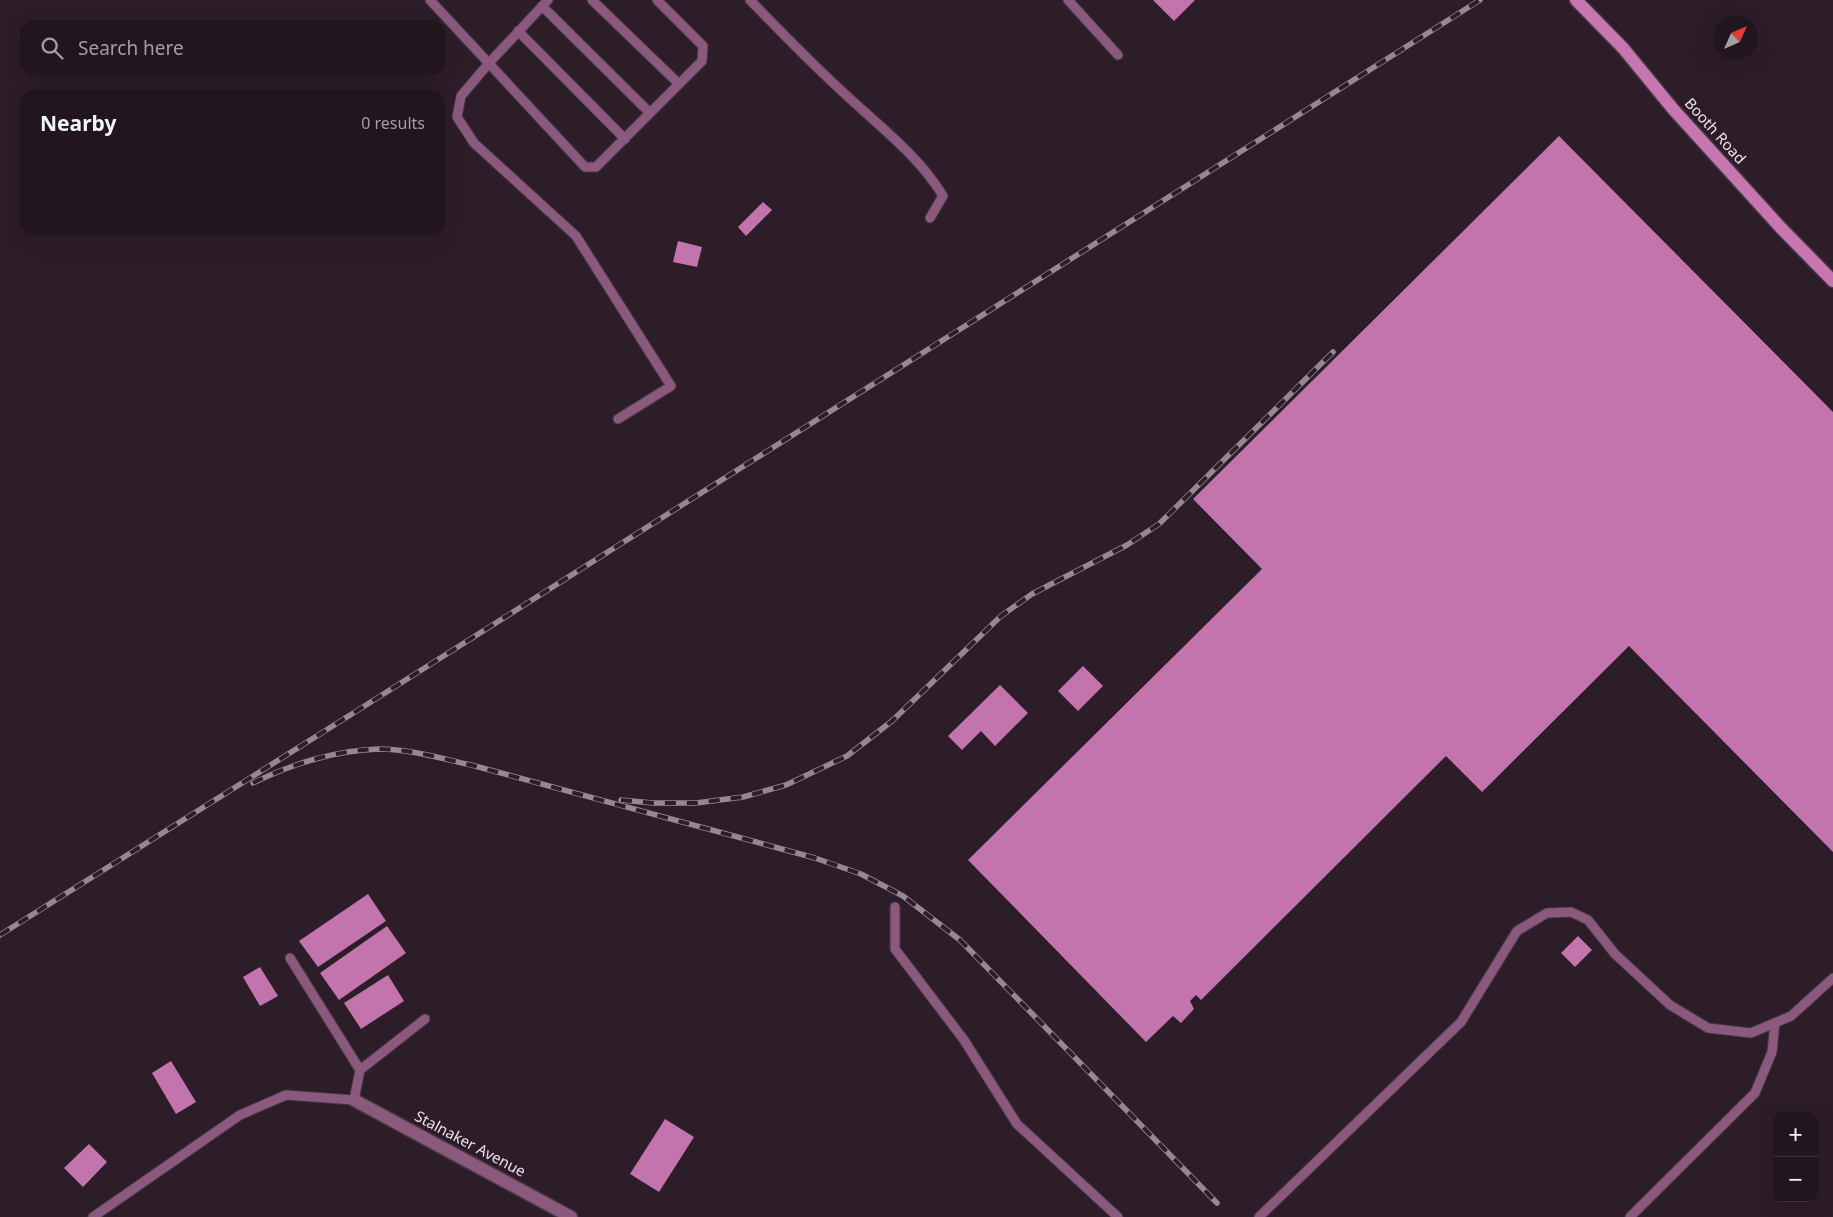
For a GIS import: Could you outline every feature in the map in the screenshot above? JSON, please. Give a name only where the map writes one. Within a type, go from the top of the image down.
[{"type":"street","name":"Booth Road","points":[[1576,0],[1623,48],[1672,108],[1775,221],[1833,281]]},
{"type":"street","name":"Stalnaker Avenue","points":[[354,1100],[571,1217]]},
{"type":"lane","points":[[430,0],[585,167],[596,167],[702,61],[703,46],[657,0]]},
{"type":"lane","points":[[592,0],[678,83]]},
{"type":"lane","points":[[750,0],[818,70],[932,178],[943,196],[930,218]]},
{"type":"lane","points":[[1068,0],[1118,55]]},
{"type":"lane","points":[[618,419],[671,386],[576,236],[474,143],[457,117],[461,96],[545,3],[650,113]]},
{"type":"lane","points":[[518,31],[625,138]]},
{"type":"lane","points":[[895,907],[895,949],[964,1040],[1017,1124],[1118,1217]]},
{"type":"lane","points":[[1259,1217],[1460,1022],[1517,932],[1547,913],[1571,912],[1588,920],[1615,954],[1670,1006],[1708,1028],[1750,1033],[1775,1023],[1791,1016],[1833,978]]},
{"type":"lane","points":[[290,958],[360,1070]]},
{"type":"lane","points":[[93,1217],[250,1111],[286,1095],[354,1100],[360,1070],[425,1019]]},
{"type":"lane","points":[[1630,1217],[1755,1093],[1772,1052],[1775,1023]]},
{"type":"building","points":[[1153,0],[1195,0],[1174,21]]},
{"type":"building","points":[[1559,136],[1833,412],[1833,852],[1629,646],[1482,792],[1446,756],[1201,1000],[1196,995],[1190,1001],[1194,1009],[1181,1023],[1173,1016],[1146,1042],[968,860],[1262,569],[1193,499]]},
{"type":"building","points":[[763,202],[772,210],[746,236],[738,227]]},
{"type":"building","points":[[678,241],[702,247],[697,267],[673,262]]},
{"type":"building","points":[[1083,666],[1103,686],[1078,711],[1058,691]]},
{"type":"building","points":[[1000,685],[1028,713],[995,746],[981,731],[962,750],[948,736]]},
{"type":"building","points":[[368,894],[386,921],[318,967],[299,941]]},
{"type":"building","points":[[387,926],[406,953],[339,1000],[320,973]]},
{"type":"building","points":[[1578,936],[1592,950],[1575,967],[1561,953]]},
{"type":"building","points":[[260,967],[278,996],[260,1006],[243,977]]},
{"type":"building","points":[[388,975],[404,1001],[361,1029],[344,1003]]},
{"type":"building","points":[[171,1061],[196,1102],[176,1114],[152,1073]]},
{"type":"building","points":[[665,1119],[694,1137],[659,1192],[630,1174]]},
{"type":"building","points":[[89,1144],[107,1162],[83,1187],[64,1168]]},
{"type":"railway","points":[[0,935],[1480,0]]},
{"type":"railway","points":[[621,800],[653,803],[696,803],[743,797],[786,785],[847,756],[892,721],[1001,616],[1032,594],[1127,545],[1159,524],[1333,352]]},
{"type":"railway","points":[[253,783],[314,759],[347,752],[391,749],[475,766],[815,858],[861,874],[903,896],[960,940],[1217,1203]]}]
